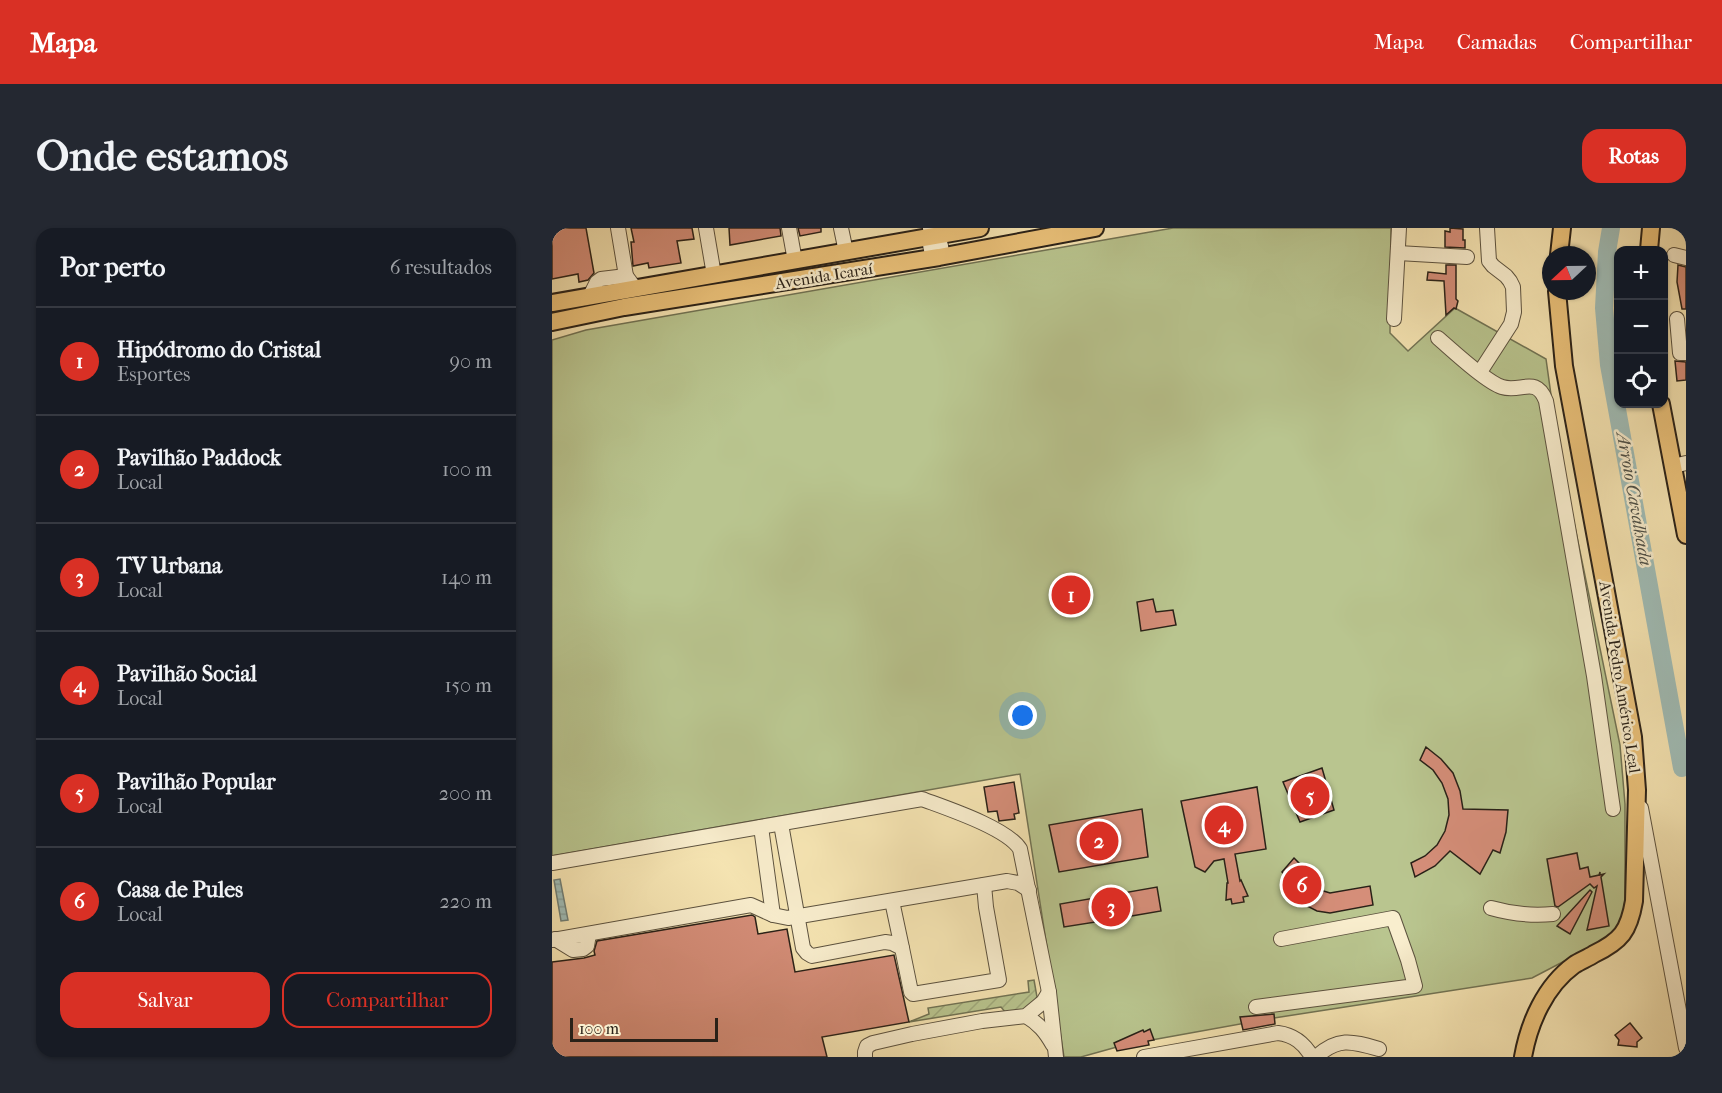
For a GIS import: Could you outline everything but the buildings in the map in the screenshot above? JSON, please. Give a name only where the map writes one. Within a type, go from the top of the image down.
[{"type":"main road","name":"Avenida Icaraí","points":[[552,303],[590,296],[631,282],[714,274],[846,252],[931,232],[980,228]]},
{"type":"main road","name":"Avenida Icaraí","points":[[552,322],[624,307],[939,257],[1095,228]]},
{"type":"main road","points":[[1560,246],[1562,228]]},
{"type":"main road","points":[[1649,246],[1651,228]]},
{"type":"main road","points":[[706,294],[711,287],[714,274]]},
{"type":"main road","name":"Avenida Pedro Américo Leal","points":[[1523,1057],[1536,1014],[1551,987],[1574,965],[1606,948],[1622,936],[1631,918],[1634,901],[1638,790],[1633,737],[1564,366],[1558,300]]},
{"type":"main road","points":[[1662,408],[1679,464],[1686,536]]},
{"type":"street","points":[[618,228],[631,282]]},
{"type":"street","points":[[706,228],[714,274]]},
{"type":"street","points":[[789,228],[795,261]]},
{"type":"street","points":[[841,228],[846,252]]},
{"type":"street","points":[[1394,319],[1399,228]]},
{"type":"street","points":[[1480,372],[1511,324],[1514,312],[1513,287],[1506,276],[1489,261],[1487,228]]},
{"type":"street","points":[[931,232],[930,249],[932,254],[939,257]]},
{"type":"street","points":[[1398,253],[1467,257]]},
{"type":"street","points":[[1677,319],[1683,353]]},
{"type":"street","points":[[1438,338],[1500,386],[1537,387],[1542,391],[1546,401],[1594,676],[1613,809]]},
{"type":"street","points":[[1638,790],[1686,1048]]},
{"type":"street","points":[[552,863],[922,799],[1000,832],[1018,844],[1022,854],[1049,992],[1056,1053]]},
{"type":"street","points":[[782,824],[803,948],[807,953],[812,956],[885,942],[902,948]]},
{"type":"street","points":[[761,827],[773,915]]},
{"type":"street","points":[[1008,881],[1022,854]]},
{"type":"street","points":[[554,940],[573,950],[583,949],[587,945],[589,934],[751,905],[773,915],[788,918],[1008,881],[1018,883],[1029,891]]},
{"type":"street","points":[[892,901],[913,994],[999,980],[984,885]]},
{"type":"street","points":[[1491,908],[1534,916],[1553,914]]},
{"type":"street","points":[[1256,1007],[1415,986],[1393,918],[1281,939]]},
{"type":"street","points":[[1026,1017],[1043,1002],[1049,992]]},
{"type":"street","points":[[865,1057],[867,1046],[873,1043],[982,1021],[1026,1017],[1038,1023],[1044,1030],[1056,1053]]},
{"type":"street","points":[[1144,1057],[1278,1032],[1297,1039],[1314,1057],[1328,1047],[1340,1043],[1378,1048]]},
{"type":"green space","points":[[1173,228],[1391,228],[1390,333],[1408,351],[1455,308],[1546,359],[1558,445],[1620,745],[1625,804],[1625,901],[1622,917],[1614,932],[1601,942],[1532,978],[1274,1018],[1124,1045],[1081,1057],[1064,1057],[1020,774],[552,856],[552,340],[586,330]]},
{"type":"green space","points":[[1034,980],[1037,997],[1028,1009],[1006,1013],[1001,1007],[909,1022],[929,1014],[928,1008],[1029,992],[1028,981]]},
{"type":"water","points":[[560,879],[568,920],[561,921],[554,880]]},
{"type":"waterway","name":"Arroio Cavalhada","points":[[1611,228],[1607,252],[1604,308],[1609,365],[1682,768]]},
{"type":"place","name":"Hipódromo do Cristal","points":[[1071,595]]},
{"type":"place","name":"Pavilhão Popular","points":[[1310,796]]},
{"type":"place","name":"Pavilhão Social","points":[[1224,825]]},
{"type":"place","name":"Pavilhão Paddock","points":[[1099,841]]},
{"type":"place","name":"Casa de Pules","points":[[1302,885]]},
{"type":"place","name":"TV Urbana","points":[[1111,907]]}]
